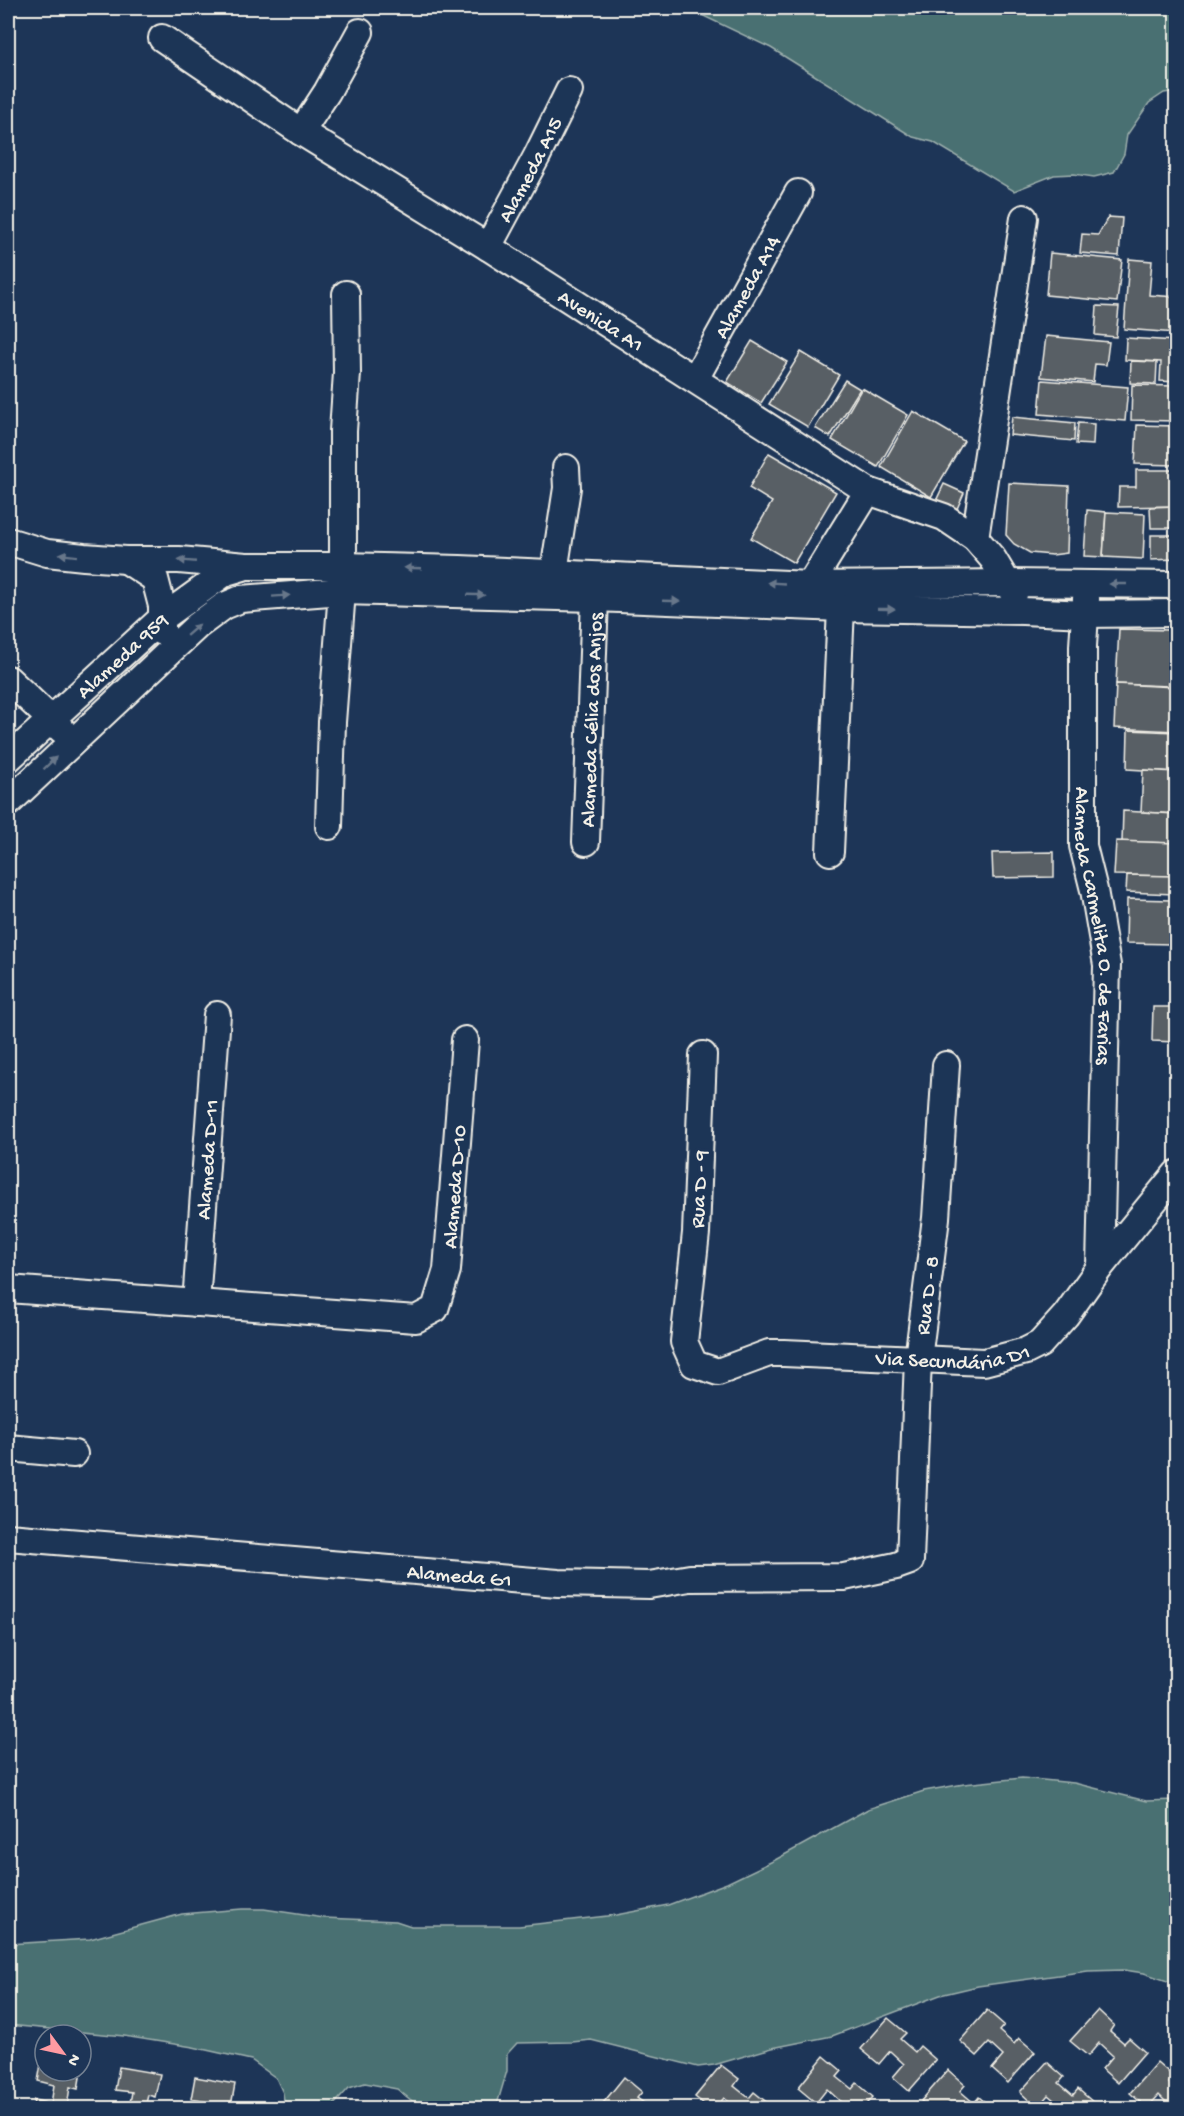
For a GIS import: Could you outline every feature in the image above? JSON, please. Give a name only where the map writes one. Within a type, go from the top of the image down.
[{"type":"street","points":[[301,132],[327,92],[360,32]]},
{"type":"street","name":"Avenida A1","points":[[162,38],[301,132],[488,247],[868,491],[944,517],[975,538],[993,559],[1009,583],[1023,611]]},
{"type":"street","name":"Alameda A15","points":[[488,247],[569,91]]},
{"type":"street","name":"Alameda A14","points":[[695,379],[798,193]]},
{"type":"street","points":[[975,538],[1024,218]]},
{"type":"street","points":[[343,566],[343,431],[347,373],[346,294]]},
{"type":"street","points":[[554,572],[567,488],[566,468]]},
{"type":"street","points":[[810,585],[868,491]]},
{"type":"street","points":[[8,541],[47,553],[126,560],[178,560],[246,566],[343,566],[554,572],[810,585],[1009,583],[1176,585]]},
{"type":"street","points":[[126,560],[155,579],[162,606],[163,657]]},
{"type":"street","name":"Alameda 959","points":[[8,759],[161,619],[226,572],[246,566]]},
{"type":"street","name":"Alameda Carmelita O. de Farias","points":[[1087,584],[1083,646],[1083,846],[1094,890],[1107,965],[1100,1267]]},
{"type":"street","points":[[328,826],[332,722],[342,591],[841,608],[1085,614],[1176,613]]},
{"type":"street","name":"Alameda 959","points":[[8,803],[163,657],[197,626],[224,606],[241,599],[342,591]]},
{"type":"street","name":"Alameda Célia dos Anjos","points":[[586,842],[595,598]]},
{"type":"street","points":[[830,852],[841,608]]},
{"type":"street","points":[[8,679],[72,741]]},
{"type":"street","name":"Alameda D-11","points":[[196,1303],[217,1015]]},
{"type":"street","name":"Alameda D-10","points":[[196,1303],[416,1319],[435,1309],[447,1270],[465,1040]]},
{"type":"street","name":"Rua D - 9","points":[[685,1322],[696,1233],[704,1055]]},
{"type":"street","name":"Rua D - 8","points":[[910,1561],[918,1359],[936,1218],[946,1065]]},
{"type":"street","name":"Via Secundária D1","points":[[685,1322],[684,1342],[694,1364],[718,1372],[769,1353],[984,1362],[1026,1351],[1040,1344],[1066,1315],[1100,1267],[1176,1174]]},
{"type":"street","points":[[8,1288],[196,1303]]},
{"type":"street","points":[[8,1448],[74,1454]]},
{"type":"street","name":"Alameda G1","points":[[8,1537],[558,1583],[650,1585],[690,1578],[844,1577],[910,1561]]},
{"type":"green space","points":[[687,8],[1176,8],[1176,91],[1164,93],[1149,103],[1127,135],[1124,154],[1114,172],[1094,177],[1074,174],[1054,175],[1014,191],[933,142],[913,137],[771,48]]},
{"type":"green space","points":[[1022,1778],[1074,1783],[1146,1801],[1176,1800],[1176,1984],[1144,1973],[1124,1970],[1088,1971],[978,1986],[940,1995],[832,2036],[772,2048],[714,2065],[698,2067],[591,2040],[517,2043],[507,2054],[507,2071],[496,2108],[421,2108],[397,2089],[365,2083],[349,2088],[331,2108],[285,2108],[283,2093],[276,2078],[251,2060],[193,2047],[93,2033],[93,2023],[33,2023],[33,2027],[8,2025],[8,1944],[90,1939],[182,1914],[242,1909],[264,1909],[324,1918],[396,1921],[411,1926],[519,1926],[616,1915],[668,1905],[727,1883],[775,1860],[868,1809],[924,1791]]},
{"type":"building","points":[[1108,217],[1122,218],[1119,256],[1080,253],[1082,234],[1098,235]]},
{"type":"building","points":[[1050,253],[1122,260],[1117,302],[1046,295]]},
{"type":"building","points":[[1129,259],[1152,261],[1149,295],[1176,297],[1176,333],[1124,329]]},
{"type":"building","points":[[1097,306],[1119,307],[1116,337],[1095,335]]},
{"type":"building","points":[[1046,336],[1109,342],[1106,365],[1095,364],[1093,382],[1041,377]]},
{"type":"building","points":[[1126,338],[1176,341],[1176,382],[1160,381],[1161,362],[1125,360]]},
{"type":"building","points":[[752,341],[787,362],[761,403],[727,382]]},
{"type":"building","points":[[801,352],[839,375],[808,427],[769,404]]},
{"type":"building","points":[[1131,361],[1157,362],[1156,384],[1130,383]]},
{"type":"building","points":[[845,380],[860,389],[830,437],[815,428]]},
{"type":"building","points":[[1042,380],[1128,387],[1125,421],[1039,414]]},
{"type":"building","points":[[1132,385],[1176,386],[1176,421],[1131,420]]},
{"type":"building","points":[[862,388],[908,415],[878,467],[832,440]]},
{"type":"building","points":[[913,411],[964,441],[931,497],[881,467]]},
{"type":"building","points":[[1012,417],[1075,423],[1074,441],[1010,435]]},
{"type":"building","points":[[1078,423],[1094,424],[1093,445],[1076,444]]},
{"type":"building","points":[[1137,425],[1176,426],[1176,465],[1135,464]]},
{"type":"building","points":[[769,453],[836,492],[794,563],[751,538],[772,502],[749,488]]},
{"type":"building","points":[[1136,470],[1176,470],[1176,506],[1118,507],[1119,487],[1136,487]]},
{"type":"building","points":[[1009,483],[1069,486],[1067,553],[1052,555],[1030,553],[1014,544],[1006,535]]},
{"type":"building","points":[[944,484],[964,493],[956,511],[936,501]]},
{"type":"building","points":[[1176,506],[1176,528],[1151,528],[1150,507]]},
{"type":"building","points":[[1087,510],[1106,512],[1103,557],[1084,556]]},
{"type":"building","points":[[1106,512],[1145,514],[1143,559],[1103,557]]},
{"type":"building","points":[[1151,535],[1176,535],[1176,559],[1151,560]]},
{"type":"building","points":[[1119,629],[1171,630],[1169,686],[1116,684]]},
{"type":"building","points":[[1171,630],[1176,631],[1176,681],[1169,681]]},
{"type":"building","points":[[1116,684],[1176,687],[1176,731],[1114,728]]},
{"type":"building","points":[[1128,730],[1176,732],[1176,772],[1127,769]]},
{"type":"building","points":[[1143,770],[1176,772],[1176,814],[1141,812]]},
{"type":"building","points":[[1123,811],[1176,814],[1176,843],[1122,842]]},
{"type":"building","points":[[1116,841],[1176,843],[1174,876],[1114,875]]},
{"type":"building","points":[[1054,852],[1054,877],[993,878],[992,853]]},
{"type":"building","points":[[1175,859],[1176,894],[1174,894]]},
{"type":"building","points":[[1127,875],[1174,876],[1174,894],[1126,892]]},
{"type":"building","points":[[1127,899],[1173,900],[1172,944],[1126,943]]},
{"type":"building","points":[[1172,960],[1176,960],[1176,1042],[1152,1041],[1153,1007],[1170,1007]]},
{"type":"building","points":[[987,2010],[1004,2025],[999,2031],[1014,2044],[1019,2038],[1035,2052],[1008,2083],[992,2069],[1003,2056],[989,2043],[977,2056],[960,2041]]},
{"type":"building","points":[[1098,2010],[1114,2025],[1110,2031],[1124,2043],[1129,2038],[1145,2052],[1118,2083],[1102,2069],[1113,2056],[1099,2043],[1088,2056],[1070,2041]]},
{"type":"building","points":[[888,2018],[906,2033],[900,2039],[915,2052],[920,2046],[936,2060],[909,2091],[893,2077],[904,2064],[890,2051],[879,2064],[861,2049]]},
{"type":"building","points":[[824,2056],[842,2071],[837,2077],[852,2089],[857,2083],[873,2097],[864,2108],[836,2108],[841,2102],[827,2089],[816,2103],[798,2088]]},
{"type":"building","points":[[1047,2062],[1064,2077],[1059,2083],[1073,2095],[1078,2089],[1094,2103],[1090,2108],[1061,2108],[1048,2095],[1037,2108],[1020,2092]]},
{"type":"building","points":[[1157,2062],[1174,2077],[1169,2083],[1176,2089],[1176,2108],[1172,2108],[1159,2095],[1147,2108],[1130,2093]]},
{"type":"building","points":[[721,2065],[739,2079],[734,2086],[749,2098],[754,2092],[770,2105],[767,2108],[737,2108],[724,2098],[715,2108],[709,2108],[695,2097]]},
{"type":"building","points":[[119,2067],[160,2074],[155,2097],[148,2095],[145,2108],[129,2108],[132,2092],[115,2090]]},
{"type":"building","points":[[948,2070],[965,2085],[960,2091],[974,2103],[979,2097],[992,2108],[956,2108],[949,2103],[944,2108],[930,2108],[921,2101]]},
{"type":"building","points":[[195,2077],[235,2084],[231,2106],[206,2108],[208,2102],[191,2099]]},
{"type":"building","points":[[624,2077],[642,2092],[637,2098],[651,2108],[599,2108]]},
{"type":"building","points":[[46,2083],[79,2083],[78,2089],[70,2087],[67,2107],[74,2108],[33,2108],[34,2100],[51,2104],[54,2085]]}]
